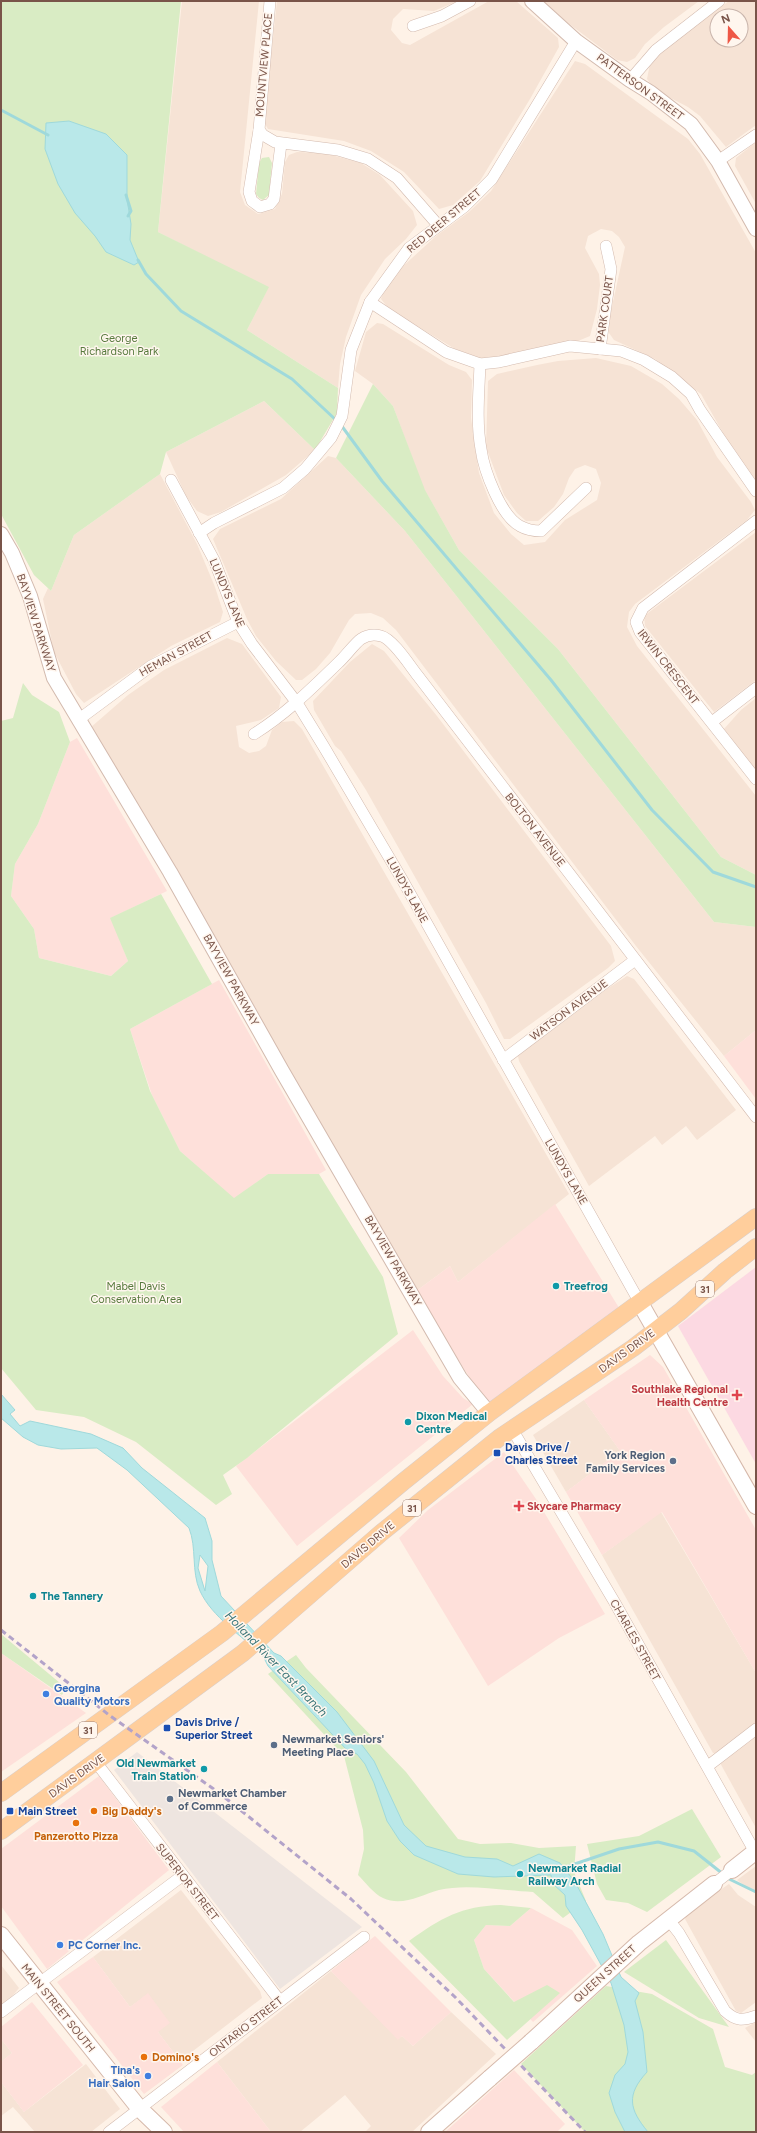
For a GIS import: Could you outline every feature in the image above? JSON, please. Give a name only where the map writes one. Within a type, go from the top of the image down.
[{"type":"main road","name":"31","points":[[1,1793],[222,1633],[266,1598],[330,1542],[489,1413],[756,1217]]},
{"type":"main road","name":"DAVIS DRIVE","points":[[1,1831],[243,1653],[286,1617],[380,1533],[512,1429],[655,1330],[756,1247]]},
{"type":"main road","points":[[640,1303],[756,1506]]},
{"type":"main road","name":"QUEEN STREET","points":[[732,1870],[756,1852]]},
{"type":"main road","name":"QUEEN STREET","points":[[429,2132],[461,2105],[622,1959],[668,1919],[714,1884]]},
{"type":"main road","name":"MAIN STREET SOUTH","points":[[1,1935],[139,2108],[164,2132]]},
{"type":"street","name":"MOUNTVIEW PLACE","points":[[270,1],[259,130],[249,192],[252,201],[260,207],[270,204],[274,199],[282,144]]},
{"type":"street","points":[[413,26],[442,16],[470,1]]},
{"type":"street","name":"PATTERSON STREET","points":[[532,1],[576,40],[630,80],[651,92],[690,124],[718,161],[756,229]]},
{"type":"street","points":[[630,80],[656,50],[719,1]]},
{"type":"street","name":"RED DEER STREET","points":[[199,533],[283,488],[305,469],[331,438],[342,416],[351,350],[370,302],[409,248],[464,207],[492,179],[576,40]]},
{"type":"street","name":"MOUNTVIEW PLACE","points":[[259,130],[269,140],[282,144],[338,150],[368,159],[397,178],[438,225]]},
{"type":"street","points":[[718,161],[756,135]]},
{"type":"street","name":"PARK COURT","points":[[600,349],[611,269],[606,246]]},
{"type":"street","points":[[370,302],[446,352],[480,364],[499,362],[570,346],[621,351],[644,360],[672,377],[691,394],[700,410],[756,491]]},
{"type":"street","points":[[480,364],[478,413],[481,449],[489,477],[501,504],[511,520],[531,531],[541,531],[586,488]]},
{"type":"street","name":"LUNDYS LANE","points":[[172,480],[216,566],[238,622],[252,644],[297,703],[403,881],[640,1303]]},
{"type":"street","name":"IRWIN CRESCENT","points":[[756,521],[643,608],[637,616],[636,622],[640,632],[756,779]]},
{"type":"street","name":"BAYVIEW PARKWAY","points":[[1,534],[12,553],[30,596],[54,678],[170,872],[282,1071],[460,1378],[489,1413]]},
{"type":"street","name":"HEMAN STREET","points":[[78,720],[151,666],[238,622]]},
{"type":"street","name":"BOLTON AVENUE","points":[[254,734],[297,703],[351,651],[359,640],[375,634],[383,636],[393,644],[418,676],[756,1117]]},
{"type":"street","points":[[712,722],[756,688]]},
{"type":"street","name":"WATSON AVENUE","points":[[503,1060],[635,960]]},
{"type":"street","name":"CHARLES STREET","points":[[512,1429],[708,1766],[756,1852]]},
{"type":"street","points":[[708,1766],[756,1729]]},
{"type":"street","name":"SUPERIOR STREET","points":[[95,1762],[280,2001]]},
{"type":"street","name":"QUEEN STREET","points":[[714,1884],[732,1870]]},
{"type":"street","points":[[1,2012],[182,1876]]},
{"type":"street","points":[[668,1919],[680,1933],[726,2011],[733,2018],[740,2020],[756,2016]]},
{"type":"street","name":"ONTARIO STREET","points":[[109,2132],[364,1937]]},
{"type":"shaded area","points":[[182,1],[259,1],[240,192],[245,205],[258,214],[275,209],[282,194],[285,162],[289,155],[297,152],[324,153],[361,163],[380,175],[413,211],[417,225],[406,239],[385,259],[361,295],[346,337],[340,364],[338,388],[247,330],[268,288],[158,232]]},
{"type":"shaded area","points":[[277,1],[458,1],[434,11],[403,9],[393,19],[391,30],[402,43],[410,45],[489,1],[516,1],[558,38],[559,47],[530,99],[480,181],[453,205],[439,209],[404,172],[371,151],[344,141],[268,129],[264,122]]},
{"type":"shaded area","points":[[539,1],[699,1],[664,27],[645,44],[635,58],[627,62],[617,60]]},
{"type":"shaded area","points":[[729,1],[756,1],[756,125],[726,147],[700,116],[688,107],[655,90],[647,79],[650,64],[663,50],[709,16],[709,48],[749,48],[749,8],[720,8]]},
{"type":"shaded area","points":[[575,61],[585,64],[688,139],[700,154],[756,253],[756,481],[731,447],[701,394],[655,359],[614,340],[609,333],[609,320],[625,247],[619,237],[612,231],[601,229],[588,236],[585,248],[599,274],[600,285],[597,309],[590,336],[578,341],[550,345],[497,357],[480,358],[455,349],[389,309],[381,299],[384,290],[400,269],[436,236],[469,212],[491,191]]},
{"type":"shaded area","points":[[756,142],[756,204],[735,166],[736,158]]},
{"type":"shaded area","points":[[377,323],[383,324],[449,365],[466,372],[472,380],[471,418],[479,473],[494,513],[511,534],[524,545],[545,542],[565,520],[597,500],[601,483],[596,469],[585,465],[575,469],[569,478],[563,494],[554,507],[538,521],[526,521],[517,513],[504,495],[486,447],[488,381],[497,374],[558,361],[596,358],[631,366],[662,384],[679,399],[697,420],[717,457],[751,502],[755,510],[747,520],[635,604],[629,612],[627,627],[637,646],[756,796],[756,875],[721,857],[558,649],[459,550],[423,487],[393,406],[373,384],[355,371],[366,332]]},
{"type":"shaded area","points":[[264,401],[315,450],[286,475],[221,512],[208,516],[197,511],[186,496],[166,452]]},
{"type":"shaded area","points":[[328,456],[336,458],[405,531],[714,922],[756,927],[756,1030],[724,1056],[636,946],[396,630],[383,618],[371,613],[355,614],[349,620],[330,653],[316,669],[302,680],[296,680],[276,661],[256,636],[247,619],[213,539],[220,529],[281,499]]},
{"type":"shaded area","points":[[160,474],[197,544],[215,587],[223,612],[220,622],[171,646],[84,703],[76,694],[54,652],[43,599],[48,588],[51,591],[74,535]]},
{"type":"shaded area","points":[[756,532],[756,680],[714,712],[645,626],[644,616]]},
{"type":"shaded area","points":[[227,638],[242,644],[281,697],[279,708],[261,720],[236,726],[239,747],[249,753],[259,751],[266,746],[272,730],[282,722],[294,721],[302,729],[569,1194],[458,1282],[450,1266],[415,1292],[90,728],[128,695],[164,670]]},
{"type":"shaded area","points":[[372,644],[384,651],[437,716],[611,946],[615,961],[608,968],[510,1039],[504,1039],[486,1003],[366,790],[341,751],[335,746],[314,710],[313,701],[350,662]]},
{"type":"shaded area","points":[[756,698],[756,771],[724,729],[741,710]]},
{"type":"shaded area","points":[[77,738],[167,891],[111,918],[128,961],[111,976],[39,958],[34,929],[11,896],[15,864],[38,824],[70,742]]},
{"type":"shaded area","points":[[627,976],[634,979],[736,1110],[697,1140],[686,1126],[662,1145],[655,1136],[589,1186],[519,1061],[518,1056],[607,989]]},
{"type":"shaded area","points":[[219,980],[326,1170],[319,1174],[268,1174],[234,1199],[180,1151],[152,1095],[130,1029]]},
{"type":"shaded area","points":[[756,1030],[756,1099],[724,1056]]},
{"type":"shaded area","points":[[555,1204],[621,1311],[492,1405],[484,1400],[415,1292],[450,1266],[458,1282]]},
{"type":"shaded area","name":"Southlake Regional Health Centre","points":[[756,1267],[756,1464],[678,1326]]},
{"type":"shaded area","points":[[413,1330],[443,1376],[463,1398],[473,1404],[297,1546],[236,1466]]},
{"type":"shaded area","points":[[650,1355],[663,1367],[756,1530],[756,1673],[662,1512],[602,1555],[566,1492],[620,1451],[584,1400]]},
{"type":"shaded area","points":[[584,1400],[620,1451],[566,1492],[533,1435]]},
{"type":"shaded area","points":[[504,1452],[538,1502],[605,1614],[559,1638],[488,1686],[399,1538],[428,1510]]},
{"type":"shaded area","points":[[661,1512],[756,1673],[756,1725],[719,1754],[713,1753],[602,1555]]},
{"type":"shaded area","points":[[1,1653],[86,1713],[1,1772]]},
{"type":"shaded area","points":[[756,1733],[756,1828],[719,1761]]},
{"type":"shaded area","points":[[137,1752],[362,1927],[280,1989],[114,1770]]},
{"type":"shaded area","points":[[99,1776],[169,1870],[47,1969],[1,1906],[1,1849]]},
{"type":"shaded area","points":[[756,1866],[756,1894],[737,1880]]},
{"type":"shaded area","points":[[729,1884],[738,1895],[756,1907],[756,2002],[741,2013],[736,2011],[685,1919],[688,1912]]},
{"type":"shaded area","points":[[181,1890],[260,1991],[262,1998],[180,2061],[158,2032],[148,1994],[130,2007],[93,1957]]},
{"type":"shaded area","points":[[531,1908],[572,1930],[597,1966],[533,2022],[484,1969],[474,1940],[486,1925],[510,1926]]},
{"type":"shaded area","points":[[375,1936],[451,2012],[413,2046],[402,2036],[398,2040],[331,1971]]},
{"type":"shaded area","points":[[93,1957],[130,2007],[148,1993],[170,2023],[158,2032],[183,2065],[144,2094],[57,1982]]},
{"type":"shaded area","points":[[1,1965],[19,1988],[10,1999],[1,2006]]},
{"type":"shaded area","points":[[331,1971],[398,2039],[402,2036],[413,2046],[451,2012],[496,2054],[412,2132],[365,2132],[371,2126],[345,2095],[300,2132],[271,2132],[217,2062]]},
{"type":"shaded area","points":[[32,2002],[83,2065],[24,2112],[1,2082],[1,2062],[12,2053],[1,2039],[1,2027]]},
{"type":"shaded area","points":[[756,2022],[756,2042],[745,2028]]},
{"type":"shaded area","points":[[1,2039],[12,2053],[1,2062]]},
{"type":"shaded area","points":[[217,2062],[271,2132],[184,2132],[161,2107]]},
{"type":"shaded area","points":[[86,2064],[120,2109],[91,2132],[35,2132],[13,2107],[1,2116],[1,2082],[24,2112]]},
{"type":"shaded area","points":[[514,2070],[565,2124],[557,2132],[445,2132]]},
{"type":"green space","name":"George Richardson Park","points":[[1,1],[181,1],[158,232],[269,287],[247,330],[338,388],[337,413],[315,450],[264,401],[166,452],[160,474],[74,535],[51,591],[34,575],[1,514]]},
{"type":"green space","points":[[269,157],[272,163],[269,195],[263,200],[256,194],[259,163],[262,158]]},
{"type":"green space","points":[[373,384],[393,406],[425,490],[459,550],[558,649],[721,857],[756,875],[756,927],[714,922],[405,531],[336,458]]},
{"type":"green space","name":"Mabel Davis Conservation Area","points":[[23,683],[32,695],[59,712],[70,742],[38,824],[15,864],[11,896],[34,929],[39,958],[111,976],[128,961],[110,918],[161,894],[212,984],[130,1029],[150,1091],[180,1151],[234,1198],[268,1174],[319,1174],[383,1277],[398,1334],[247,1458],[223,1475],[232,1494],[216,1505],[136,1442],[84,1417],[36,1410],[1,1368],[1,721],[13,718]]},
{"type":"green space","points":[[1,1634],[66,1688],[62,1695],[1,1653]]},
{"type":"green space","points":[[296,1655],[306,1668],[406,1772],[458,1839],[480,1844],[511,1843],[539,1848],[576,1846],[574,1872],[586,1901],[563,1918],[533,1892],[462,1887],[439,1890],[404,1901],[390,1900],[376,1894],[358,1875],[364,1849],[363,1830],[344,1756],[268,1674]]},
{"type":"green space","points":[[692,1809],[721,1857],[647,1912],[628,1903],[606,1900],[597,1884],[587,1844],[639,1836]]},
{"type":"green space","points":[[501,1905],[531,1908],[510,1926],[486,1925],[474,1940],[484,1969],[514,2002],[547,1985],[560,1993],[507,2040],[409,1941],[431,1926],[452,1915],[474,1908]]},
{"type":"green space","points":[[666,1940],[729,2027],[699,2018],[624,1972]]},
{"type":"green space","points":[[606,1986],[652,1994],[713,2029],[725,2067],[752,2075],[756,2072],[756,2132],[585,2132],[521,2064]]},
{"type":"water","points":[[69,121],[106,134],[127,155],[127,199],[131,224],[130,240],[139,262],[134,265],[106,252],[95,236],[75,213],[58,184],[45,149],[46,123]]},
{"type":"water","name":"Holland River East Branch","points":[[1,1394],[15,1410],[10,1414],[20,1426],[30,1421],[91,1434],[123,1448],[142,1468],[205,1518],[212,1541],[212,1560],[221,1596],[274,1653],[281,1656],[337,1712],[374,1761],[404,1825],[426,1846],[465,1857],[497,1859],[513,1866],[539,1854],[560,1863],[575,1882],[603,1934],[621,1977],[639,1993],[635,2001],[643,2032],[647,2072],[640,2080],[636,2088],[632,2102],[637,2116],[648,2132],[625,2132],[615,2112],[609,2093],[615,2075],[625,2064],[628,2052],[624,2025],[611,1983],[582,1930],[566,1906],[565,1895],[552,1883],[551,1875],[494,1877],[458,1874],[414,1855],[400,1841],[387,1821],[374,1783],[365,1764],[357,1754],[346,1749],[268,1666],[263,1656],[228,1626],[205,1600],[197,1583],[193,1543],[189,1528],[127,1470],[97,1448],[61,1449],[38,1445],[23,1437],[1,1418]],"holes":[[[200,1555],[208,1566],[205,1591],[198,1568]]]},
{"type":"waterway","points":[[1,110],[48,135]]},
{"type":"waterway","points":[[126,195],[131,211],[128,216]]},
{"type":"waterway","points":[[138,260],[146,274],[181,311],[292,379],[337,421]]},
{"type":"waterway","points":[[341,425],[382,481],[551,680],[652,810],[713,872],[756,887]]},
{"type":"waterway","points":[[560,1869],[619,1849],[658,1842],[694,1851],[723,1874]]},
{"type":"waterway","points":[[727,1878],[756,1892]]},
{"type":"railway","points":[[1,1630],[109,1715],[218,1792],[351,1899],[456,1998],[585,2132]]},
{"type":"place","name":"Treefrog","points":[[556,1286]]},
{"type":"place","name":"Southlake Regional Health Centre","points":[[737,1395]]},
{"type":"place","name":"Dixon Medical Centre","points":[[408,1422]]},
{"type":"place","name":"Davis Drive / Charles Street","points":[[497,1453]]},
{"type":"place","name":"York Region Family Services","points":[[673,1461]]},
{"type":"place","name":"Skycare Pharmacy","points":[[519,1506]]},
{"type":"place","name":"The Tannery","points":[[33,1596]]},
{"type":"place","name":"Georgina Quality Motors","points":[[46,1694]]},
{"type":"place","name":"Davis Drive / Superior Street","points":[[167,1728]]},
{"type":"place","name":"Newmarket Seniors' Meeting Place","points":[[274,1745]]},
{"type":"place","name":"Old Newmarket Train Station","points":[[204,1769]]},
{"type":"place","name":"Newmarket Chamber of Commerce","points":[[170,1799]]},
{"type":"place","name":"Main Street","points":[[10,1811]]},
{"type":"place","name":"Big Daddy's","points":[[94,1811]]},
{"type":"place","name":"Panzerotto Pizza","points":[[76,1823]]},
{"type":"place","name":"Newmarket Radial Railway Arch","points":[[520,1874]]},
{"type":"place","name":"PC Corner Inc.","points":[[60,1945]]},
{"type":"place","name":"Domino's","points":[[144,2057]]},
{"type":"place","name":"Tina's Hair Salon","points":[[148,2076]]}]
